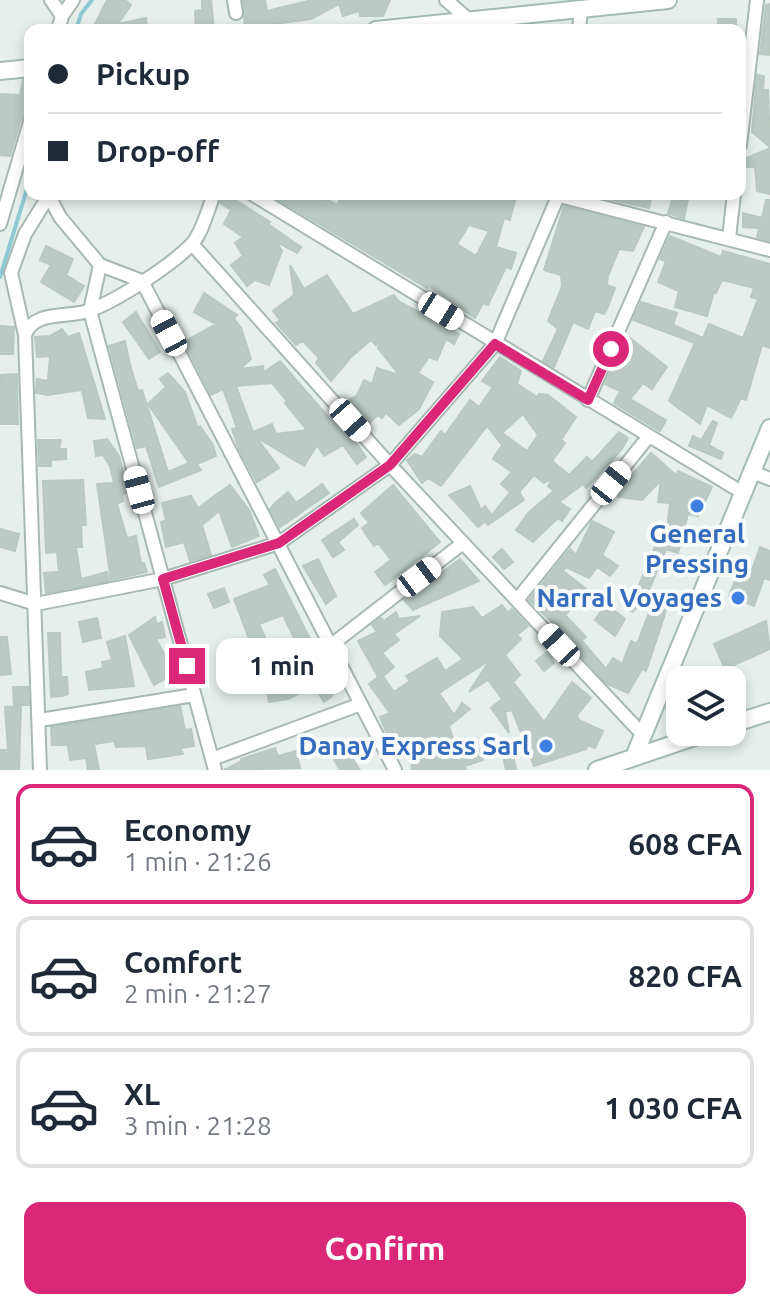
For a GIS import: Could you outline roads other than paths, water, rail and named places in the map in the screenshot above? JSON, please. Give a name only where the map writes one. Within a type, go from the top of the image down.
[{"type":"main road","points":[[426,24],[668,0]]},
{"type":"main road","points":[[0,71],[24,69]]},
{"type":"main road","points":[[634,757],[770,428]]},
{"type":"main road","points":[[746,720],[770,712]]},
{"type":"main road","points":[[597,770],[667,746]]},
{"type":"street","points":[[51,0],[62,16]]},
{"type":"street","points":[[60,24],[73,0]]},
{"type":"street","points":[[446,0],[468,19]]},
{"type":"street","points":[[746,94],[757,0]]},
{"type":"street","points":[[580,24],[581,9]]},
{"type":"street","points":[[0,224],[24,142]]},
{"type":"street","points":[[40,770],[25,335],[11,273],[25,234],[45,200]]},
{"type":"street","points":[[52,200],[100,265],[142,281],[395,770]]},
{"type":"street","points":[[25,335],[28,326],[38,319],[90,311],[142,281],[192,244],[211,200]]},
{"type":"street","points":[[262,200],[743,493]]},
{"type":"street","points":[[0,593],[36,604],[163,579],[279,543],[390,465],[495,344],[555,200]]},
{"type":"street","points":[[577,200],[770,250]]},
{"type":"street","points":[[729,238],[733,200]]},
{"type":"street","points":[[588,400],[666,222]]},
{"type":"street","points":[[192,244],[390,465],[643,735]]},
{"type":"street","points":[[100,265],[90,311],[214,764],[361,704]]},
{"type":"street","points":[[517,600],[649,436]]},
{"type":"street","points":[[752,472],[770,479]]},
{"type":"street","points":[[330,646],[463,543]]},
{"type":"street","points":[[40,720],[194,695]]},
{"type":"waterway","points":[[78,24],[92,0]]},
{"type":"waterway","points":[[0,277],[24,199]]},
{"type":"place","name":"General Pressing","points":[[697,506]]},
{"type":"place","name":"Narral Voyages","points":[[738,598]]},
{"type":"place","name":"Danay Express Sarl","points":[[546,746]]}]
